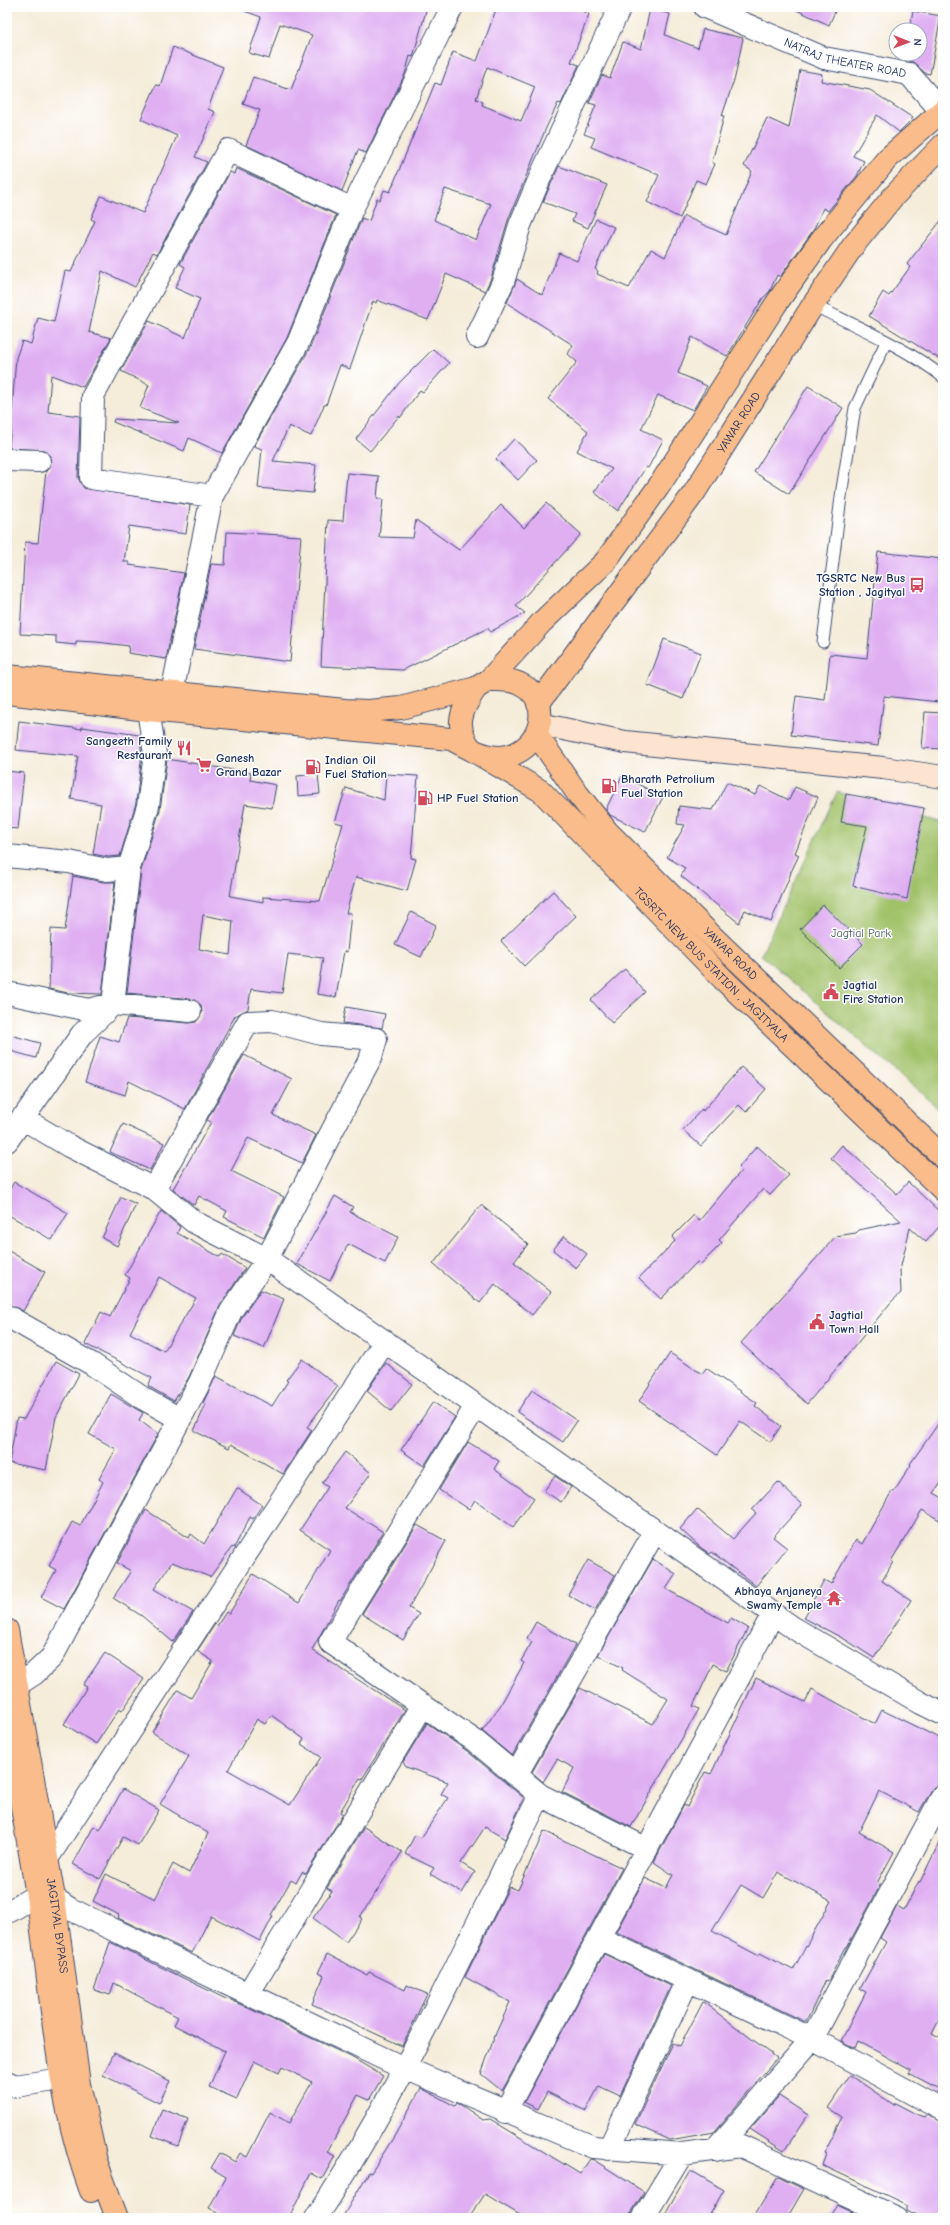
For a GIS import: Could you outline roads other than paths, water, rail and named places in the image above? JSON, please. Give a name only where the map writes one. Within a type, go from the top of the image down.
[{"type":"main road","points":[[472,750],[464,741],[461,728],[461,715],[482,684],[542,622],[605,562],[659,486],[776,304],[821,240],[887,159],[942,112]]},
{"type":"main road","name":"YAWAR ROAD","points":[[943,145],[892,198],[854,246],[813,306],[694,493],[538,721],[577,793],[607,831],[714,938],[943,1157]]},
{"type":"main road","points":[[7,676],[345,710],[368,711],[401,708],[482,684],[506,680],[521,684],[532,692],[538,721],[525,749],[510,755],[499,757],[472,750],[451,739],[148,710],[7,693]]},
{"type":"main road","points":[[538,721],[625,742],[883,768],[943,777]]},
{"type":"main road","name":"TGSRTC NEW BUS STATION , JAGITYALA","points":[[472,750],[541,791],[723,979],[943,1190]]},
{"type":"main road","name":"JAGITYAL BYPASS","points":[[7,1630],[47,1860],[46,1897],[62,2079],[80,2159],[102,2218]]},
{"type":"main road","name":"JAGITYAL BYPASS","points":[[7,1726],[46,1897],[79,2084],[96,2160],[116,2218]]},
{"type":"street","points":[[172,693],[212,496],[298,343],[352,209],[452,7]]},
{"type":"street","points":[[477,337],[503,282],[520,225],[542,174],[620,7]]},
{"type":"street","name":"NATRAJ THEATER ROAD","points":[[706,7],[824,58],[909,74]]},
{"type":"street","name":"NATRAJ THEATER ROAD","points":[[742,7],[829,45],[909,74]]},
{"type":"street","points":[[909,74],[942,112]]},
{"type":"street","points":[[212,496],[91,478],[93,396],[228,150],[352,209]]},
{"type":"street","points":[[7,460],[39,461]]},
{"type":"street","points":[[7,1141],[82,1034],[113,1004],[128,868],[148,806],[155,754],[148,710]]},
{"type":"street","points":[[7,856],[69,862],[107,870],[128,868]]},
{"type":"street","points":[[7,993],[88,1010],[113,1004],[190,1011]]},
{"type":"street","points":[[17,1685],[34,1674],[52,1657],[109,1549],[150,1478],[200,1382],[231,1311],[267,1259],[371,1057],[376,1039],[321,1034],[272,1022],[248,1022],[154,1190]]},
{"type":"street","points":[[22,1118],[69,1146],[154,1190],[194,1222],[267,1259],[792,1628],[921,1703],[943,1714]]},
{"type":"street","points":[[7,1316],[92,1364],[144,1399],[180,1419]]},
{"type":"street","points":[[47,1860],[384,1341]]},
{"type":"street","points":[[476,1406],[330,1642],[475,1741],[540,1795],[647,1849]]},
{"type":"street","points":[[516,1775],[654,1531]]},
{"type":"street","points":[[505,2112],[773,1614]]},
{"type":"street","points":[[248,1994],[423,1705]]},
{"type":"street","points":[[715,2150],[812,2039],[943,1794]]},
{"type":"street","points":[[316,2218],[338,2184],[404,2068],[540,1795]]},
{"type":"street","points":[[7,1910],[10,1911],[46,1897],[404,2068],[505,2112],[593,2147],[682,2154],[741,2146],[897,2218]]},
{"type":"street","points":[[598,1938],[812,2039],[943,2110]]},
{"type":"street","points":[[609,2149],[688,1980]]},
{"type":"street","points":[[7,2082],[15,2086],[62,2079]]},
{"type":"street","points":[[643,2218],[682,2154]]},
{"type":"lane","points":[[813,306],[927,364],[943,377]]},
{"type":"lane","points":[[824,642],[842,489],[855,408],[886,342]]},
{"type":"place","name":"TGSRTC New Bus Station , Jagityal","points":[[917,585]]},
{"type":"place","name":"Sangeeth Family Restaurant","points":[[184,748]]},
{"type":"place","name":"Ganesh Grand Bazar","points":[[204,765]]},
{"type":"place","name":"Indian Oil Fuel Station","points":[[313,767]]},
{"type":"place","name":"Bharath Petrolium Fuel Station","points":[[609,786]]},
{"type":"place","name":"HP Fuel Station","points":[[425,798]]},
{"type":"place","name":"Jagtial Fire Station","points":[[831,992]]},
{"type":"place","name":"Jagtial Town Hall","points":[[817,1322]]},
{"type":"place","name":"Abhaya Anjaneya Swamy Temple","points":[[834,1598]]},
{"type":"park label","name":"Jagtial Park","points":[[861,933]]}]
